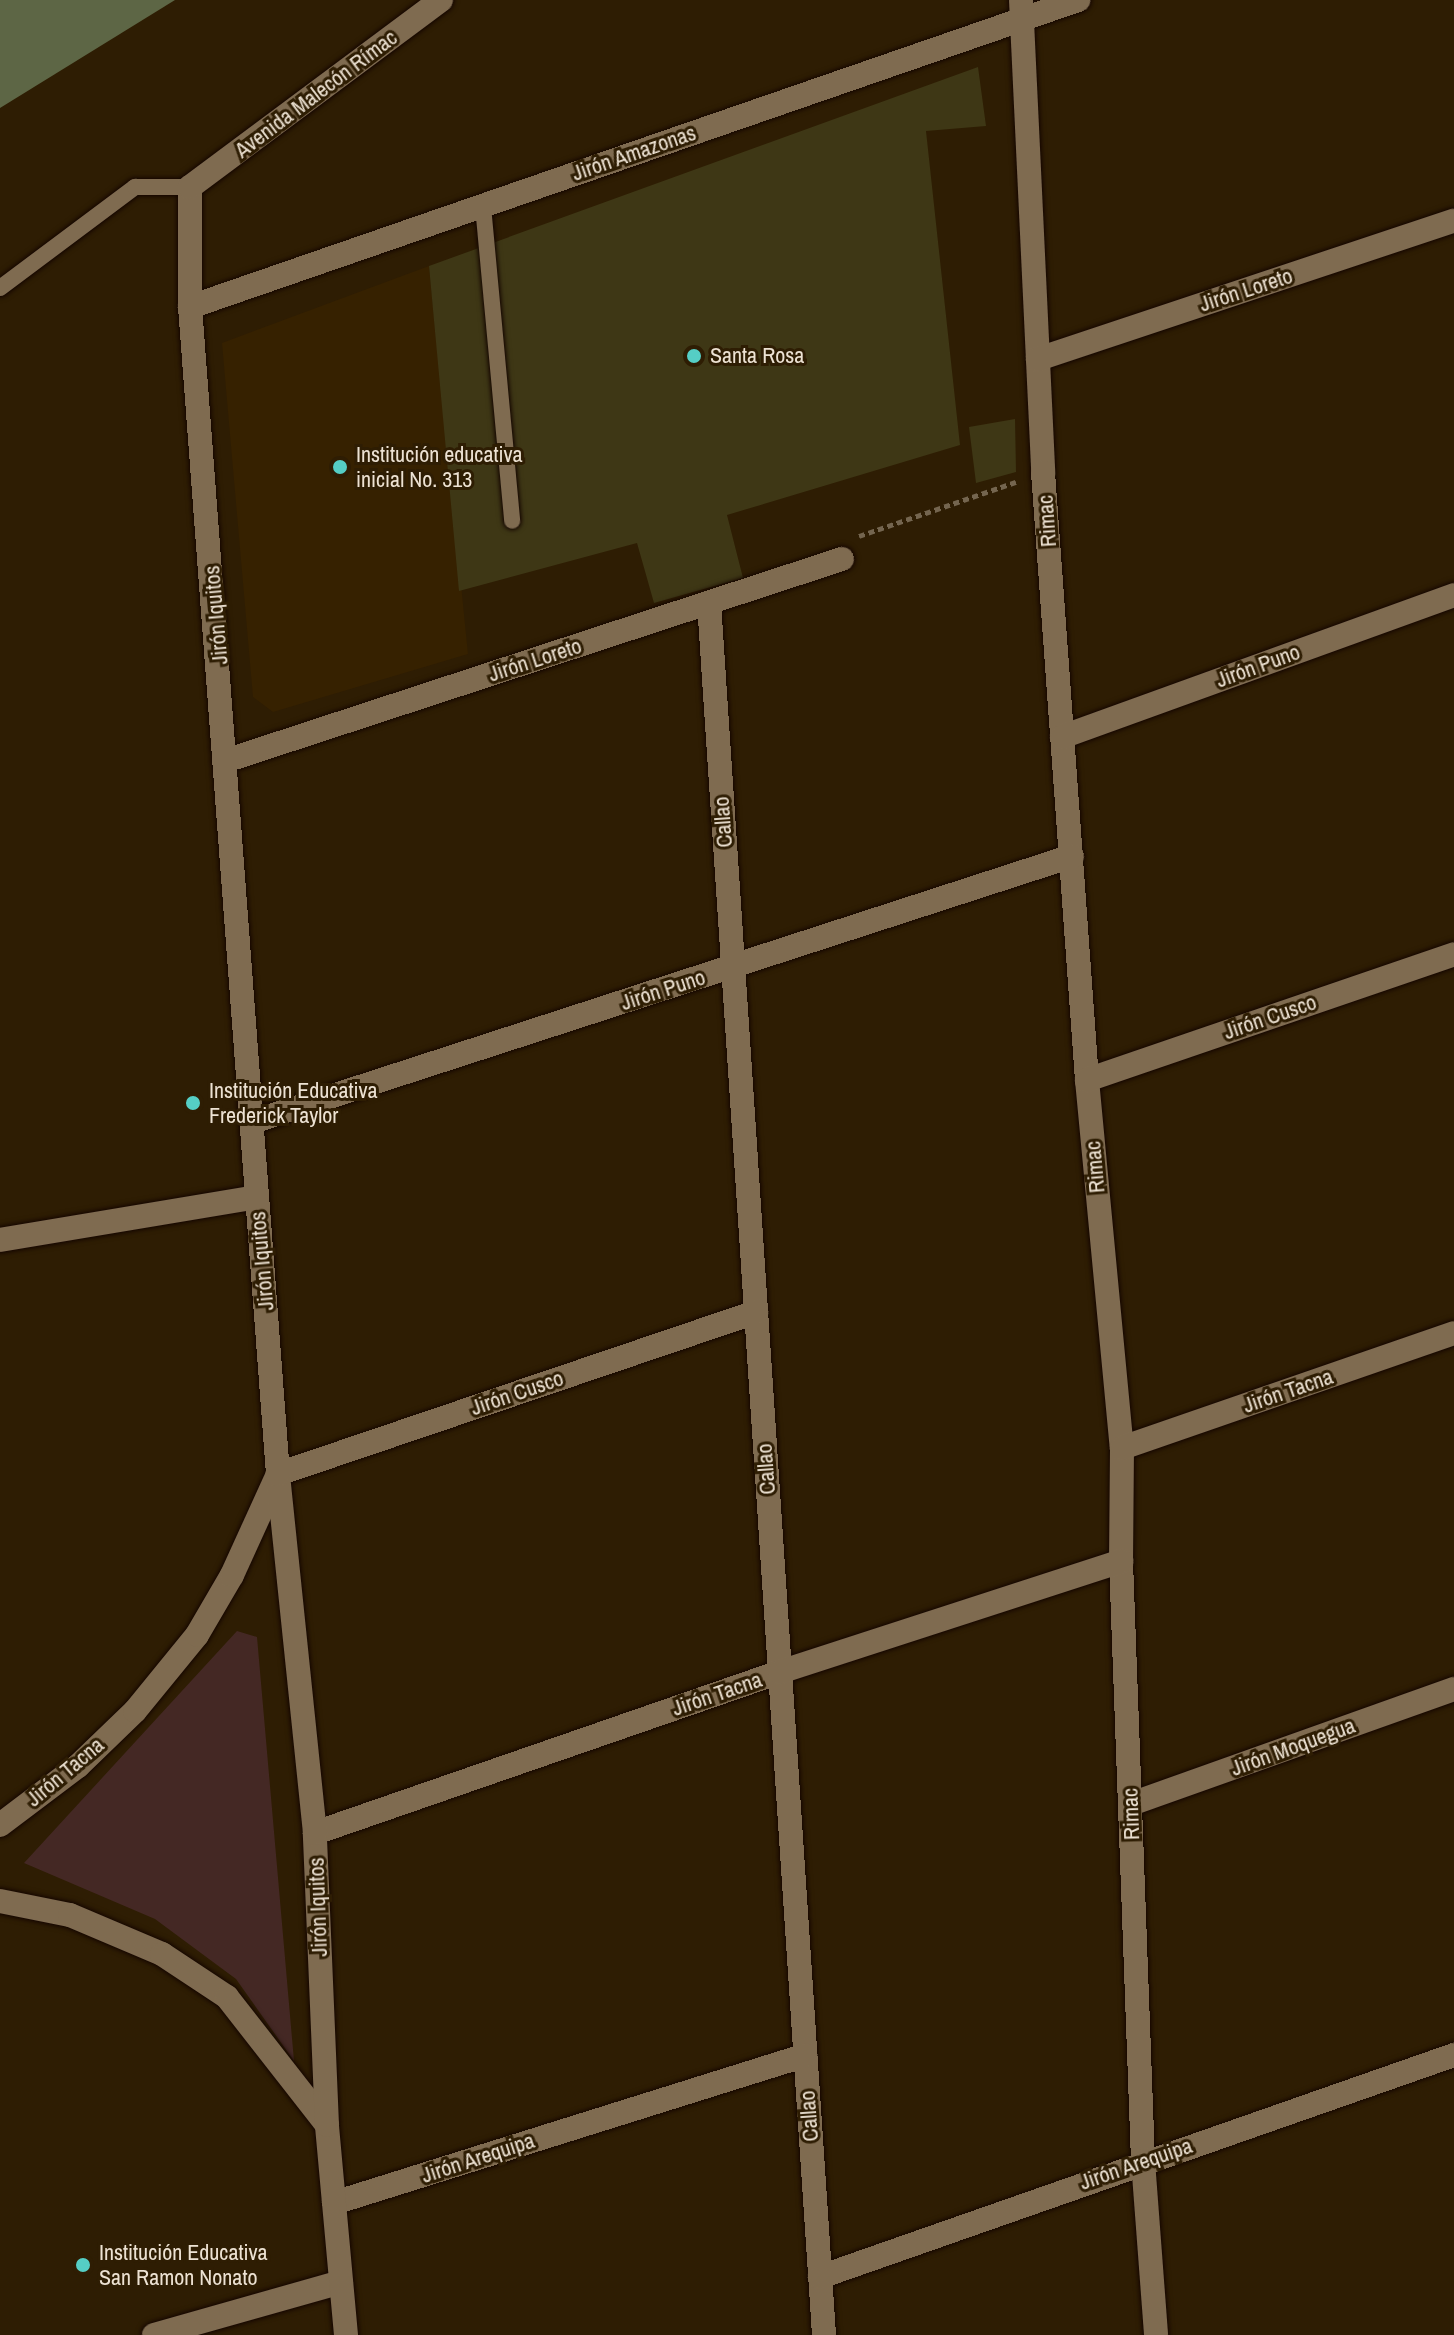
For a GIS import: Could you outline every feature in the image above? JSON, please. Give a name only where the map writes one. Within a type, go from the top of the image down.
[{"type":"street","name":"Avenida Malecón Rímac","points":[[190,187],[441,0]]},
{"type":"street","name":"Jirón Amazonas","points":[[190,307],[483,206],[1022,10],[1078,0]]},
{"type":"street","name":"Rimac","points":[[1022,10],[1043,472],[1087,1080],[1122,1448],[1121,1561],[1143,2161],[1156,2335]]},
{"type":"street","name":"Jirón Iquitos","points":[[190,187],[190,307],[228,760],[256,1197],[278,1474],[315,1833],[327,2125],[346,2335]]},
{"type":"street","name":"Jirón Loreto","points":[[1038,359],[1454,221]]},
{"type":"street","name":"Jirón Loreto","points":[[228,760],[842,559]]},
{"type":"street","name":"Jirón Puno","points":[[1062,737],[1454,595]]},
{"type":"street","name":"Callao","points":[[709,603],[824,2335]]},
{"type":"street","name":"Jirón Puno","points":[[252,1122],[1072,856]]},
{"type":"street","name":"Jirón Cusco","points":[[1087,1080],[1454,954]]},
{"type":"street","points":[[0,1240],[256,1197]]},
{"type":"street","name":"Jirón Cusco","points":[[278,1474],[756,1312]]},
{"type":"street","name":"Jirón Tacna","points":[[1122,1448],[1454,1333]]},
{"type":"street","name":"Jirón Tacna","points":[[0,1825],[78,1766],[135,1711],[197,1635],[232,1575],[278,1474]]},
{"type":"street","name":"Jirón Tacna","points":[[315,1833],[780,1672],[1121,1561]]},
{"type":"street","name":"Jirón Moquegua","points":[[1131,1804],[1454,1689]]},
{"type":"street","points":[[0,1901],[70,1915],[136,1942],[227,1997],[327,2125]]},
{"type":"street","name":"Jirón Arequipa","points":[[334,2203],[805,2055]]},
{"type":"street","name":"Jirón Arequipa","points":[[820,2277],[1143,2161],[1454,2055]]},
{"type":"street","points":[[154,2335],[341,2282]]},
{"type":"lane","points":[[0,288],[135,187],[190,187]]},
{"type":"lane","points":[[483,206],[512,521]]},
{"type":"path","points":[[842,559],[848,540],[1043,472]]},
{"type":"shaded area","points":[[0,0],[175,0],[0,108]]},
{"type":"shaded area","name":"Institución educativa inicial No. 313","points":[[429,266],[468,654],[273,712],[253,697],[222,343]]},
{"type":"shaded area","points":[[237,1631],[257,1637],[294,2061],[236,1979],[155,1919],[24,1863]]},
{"type":"building","name":"Santa Rosa","points":[[978,67],[986,126],[926,131],[960,445],[727,515],[743,578],[654,603],[637,543],[459,591],[429,266]]},
{"type":"building","points":[[1015,419],[1016,472],[976,483],[969,427]]},
{"type":"place","name":"Santa Rosa","points":[[694,356]]},
{"type":"place","name":"Institución educativa inicial No. 313","points":[[340,467]]},
{"type":"place","name":"Institución Educativa Frederick Taylor","points":[[193,1103]]},
{"type":"place","name":"Institución Educativa San Ramon Nonato","points":[[83,2265]]}]
